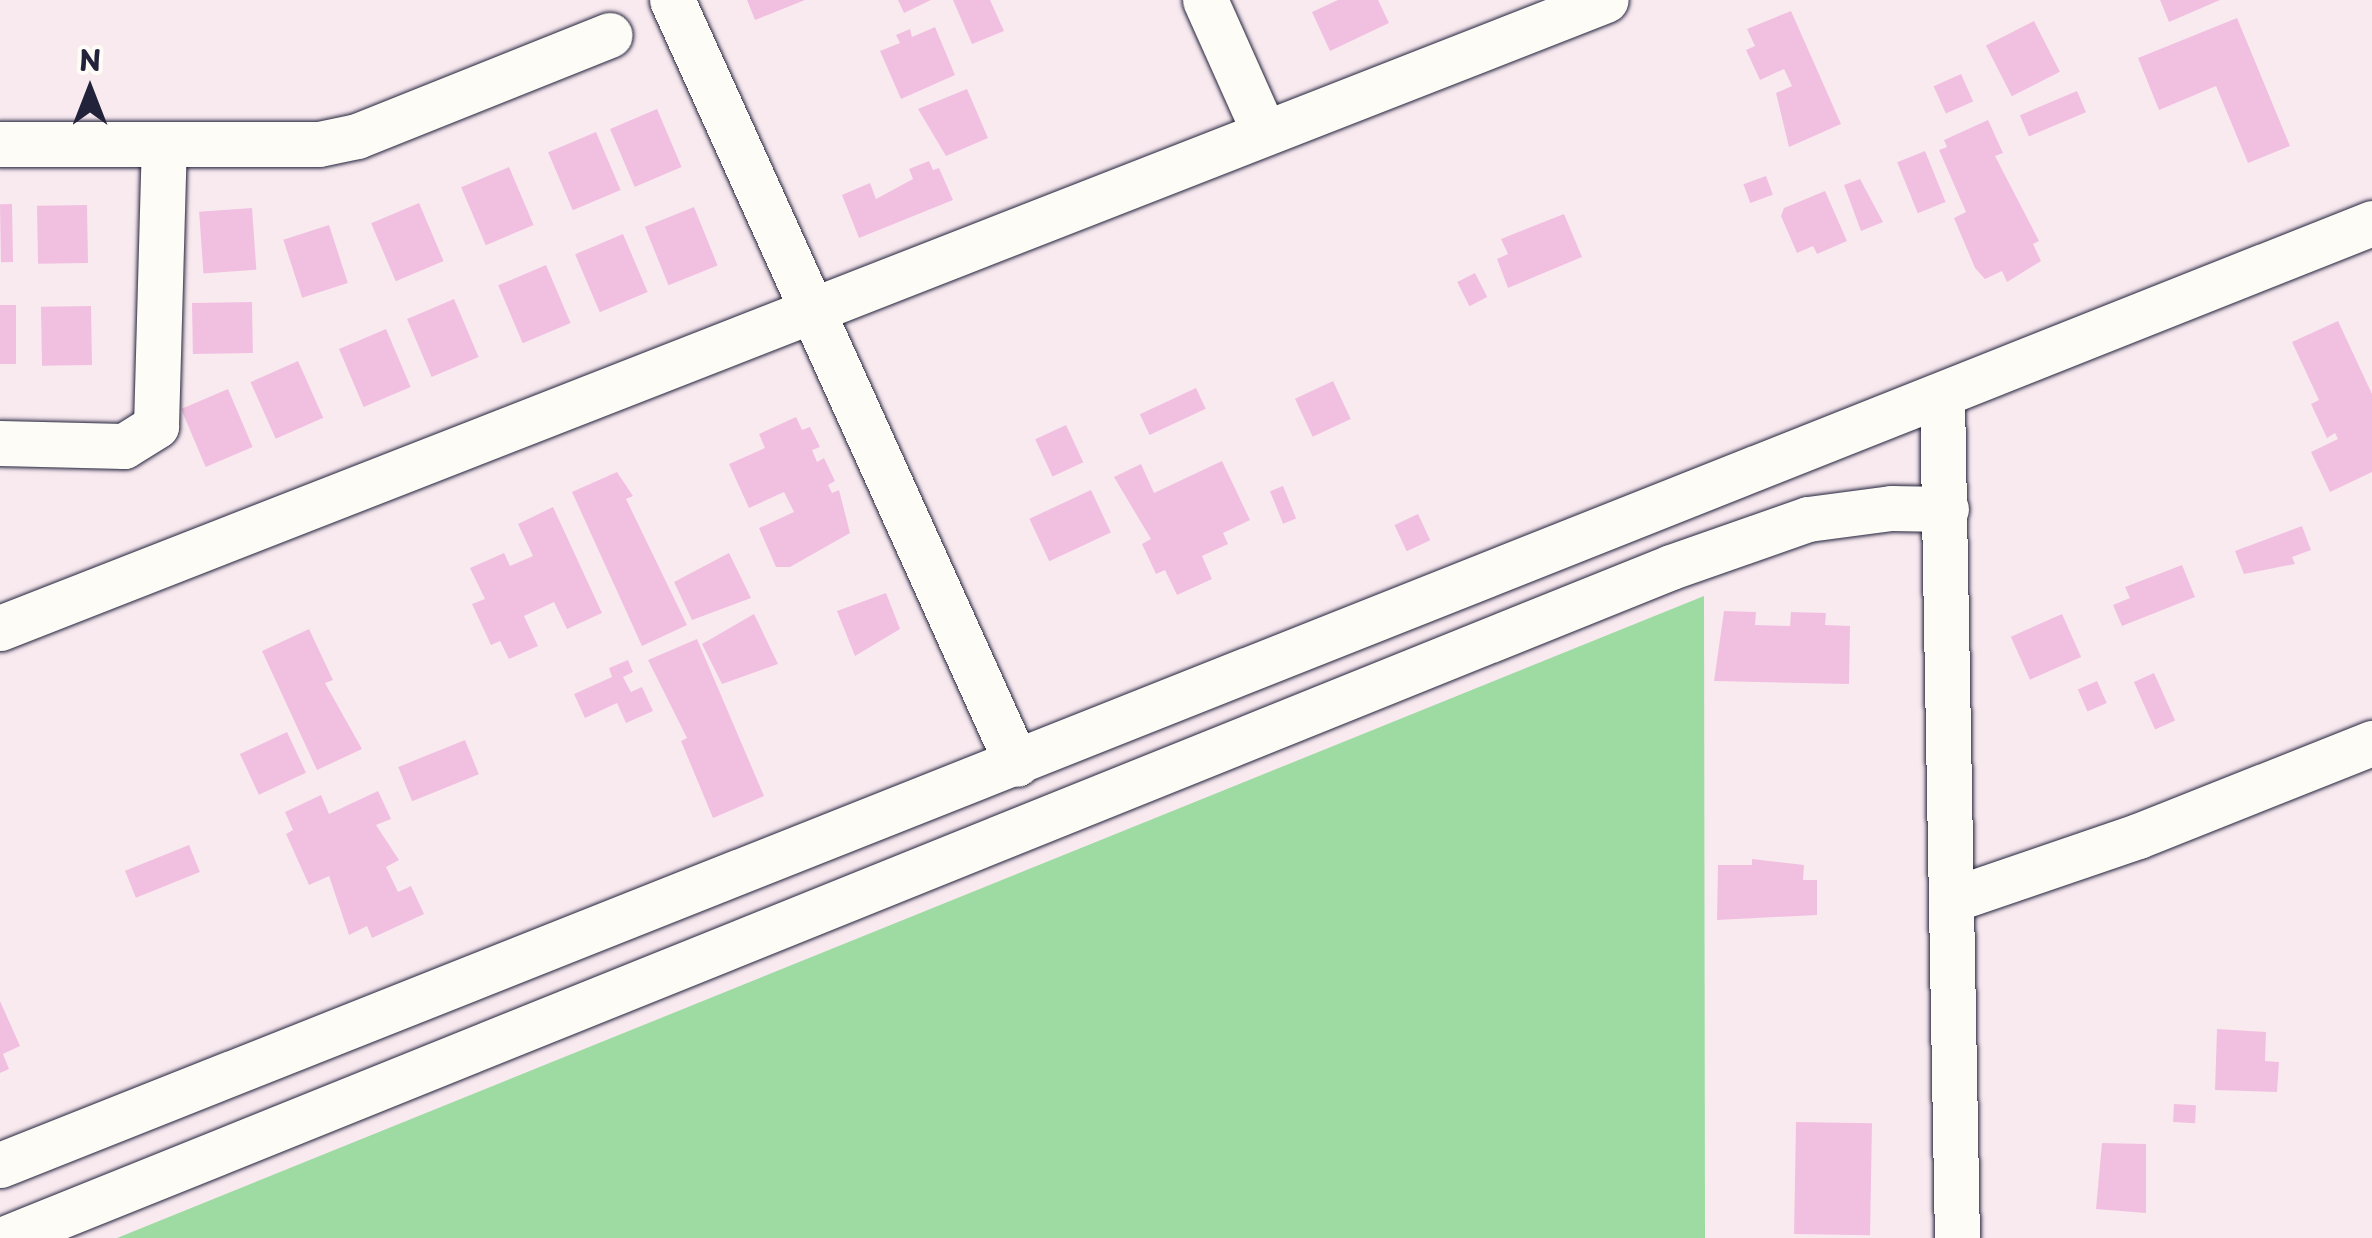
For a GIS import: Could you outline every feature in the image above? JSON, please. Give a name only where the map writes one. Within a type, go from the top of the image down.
[{"type":"street","points":[[672,0],[807,310],[1017,764]]},
{"type":"street","points":[[1205,0],[1264,132]]},
{"type":"street","points":[[0,628],[1606,0]]},
{"type":"street","points":[[0,144],[319,144],[358,136],[610,36]]},
{"type":"street","points":[[0,443],[124,446],[156,426],[164,145]]},
{"type":"street","points":[[0,1165],[1942,398],[2372,223]]},
{"type":"street","points":[[1942,398],[1954,899],[1957,1238]]},
{"type":"street","points":[[6,1238],[1670,566],[1808,519],[1891,508],[1946,509]]},
{"type":"street","points":[[1954,899],[2138,836],[2372,742]]},
{"type":"green space","points":[[1704,596],[1705,1238],[117,1238]]},
{"type":"building","points":[[747,0],[805,0],[755,20]]},
{"type":"building","points":[[898,0],[931,0],[904,13]]},
{"type":"building","points":[[953,0],[990,0],[1004,31],[972,44]]},
{"type":"building","points":[[1338,0],[1378,0],[1389,23],[1330,51],[1312,12]]},
{"type":"building","points":[[2160,0],[2220,0],[2169,22]]},
{"type":"building","points":[[1791,11],[1841,124],[1789,147],[1776,93],[1792,86],[1784,69],[1760,80],[1746,50],[1755,46],[1747,29]]},
{"type":"building","points":[[2237,18],[2290,146],[2248,163],[2216,86],[2159,110],[2138,58]]},
{"type":"building","points":[[2034,21],[2060,72],[2012,96],[1986,46]]},
{"type":"building","points":[[935,27],[955,75],[901,99],[880,51],[900,43],[896,35],[910,29],[912,37]]},
{"type":"building","points":[[1961,74],[1973,101],[1946,114],[1934,86]]},
{"type":"building","points":[[967,89],[988,138],[946,156],[918,109]]},
{"type":"building","points":[[2077,91],[2086,112],[2029,136],[2020,115]]},
{"type":"building","points":[[657,109],[682,167],[635,187],[610,129]]},
{"type":"building","points":[[1988,120],[2003,153],[1995,156],[2039,241],[2033,244],[2041,261],[2007,282],[2002,271],[1985,279],[1975,268],[1954,218],[1966,212],[1939,150],[1947,147],[1944,140]]},
{"type":"building","points":[[596,132],[621,190],[573,210],[548,152]]},
{"type":"building","points":[[1925,151],[1946,202],[1918,213],[1897,162]]},
{"type":"building","points":[[929,161],[933,170],[939,168],[953,200],[859,238],[842,195],[870,183],[876,199],[913,179],[909,169]]},
{"type":"building","points":[[509,167],[534,225],[486,245],[461,187]]},
{"type":"building","points":[[1766,176],[1773,195],[1750,203],[1743,184]]},
{"type":"building","points":[[1860,179],[1883,222],[1861,231],[1844,185]]},
{"type":"building","points":[[1825,191],[1847,241],[1817,254],[1813,246],[1797,253],[1781,216],[1784,208]]},
{"type":"building","points":[[419,203],[444,261],[396,281],[371,223]]},
{"type":"building","points":[[0,204],[12,204],[13,262],[1,262]]},
{"type":"building","points":[[87,205],[88,263],[38,264],[37,206]]},
{"type":"building","points":[[694,207],[718,265],[668,285],[645,227]]},
{"type":"building","points":[[252,208],[256,270],[203,274],[199,212]]},
{"type":"building","points":[[1564,214],[1582,257],[1508,288],[1497,259],[1508,254],[1501,239]]},
{"type":"building","points":[[329,225],[348,283],[302,298],[283,240]]},
{"type":"building","points":[[623,234],[648,292],[600,312],[575,254]]},
{"type":"building","points":[[546,265],[571,323],[523,343],[498,285]]},
{"type":"building","points":[[1475,273],[1487,297],[1469,306],[1457,282]]},
{"type":"building","points":[[454,299],[479,357],[432,377],[407,319]]},
{"type":"building","points":[[252,302],[253,353],[193,354],[192,303]]},
{"type":"building","points":[[0,305],[16,305],[16,364],[0,364]]},
{"type":"building","points":[[91,306],[92,365],[42,366],[41,307]]},
{"type":"building","points":[[2338,321],[2372,394],[2372,472],[2330,492],[2311,452],[2338,439],[2335,433],[2327,438],[2311,404],[2319,400],[2292,342]]},
{"type":"building","points":[[386,329],[411,387],[364,407],[339,349]]},
{"type":"building","points":[[298,361],[323,418],[276,439],[250,382]]},
{"type":"building","points":[[1333,381],[1351,419],[1313,437],[1295,399]]},
{"type":"building","points":[[1196,388],[1206,409],[1150,435],[1140,414]]},
{"type":"building","points":[[228,389],[253,447],[206,467],[181,409]]},
{"type":"building","points":[[796,417],[802,430],[810,427],[820,447],[812,450],[817,462],[824,458],[835,481],[828,485],[832,493],[839,490],[850,533],[790,567],[776,567],[759,528],[794,512],[784,492],[749,508],[729,464],[765,448],[759,434]]},
{"type":"building","points":[[1066,425],[1083,462],[1053,477],[1035,439]]},
{"type":"building","points":[[1222,461],[1250,520],[1223,533],[1228,544],[1202,556],[1212,579],[1177,595],[1165,570],[1156,574],[1142,544],[1151,539],[1114,477],[1141,464],[1154,493]]},
{"type":"building","points":[[617,472],[633,496],[626,499],[687,625],[642,646],[572,492]]},
{"type":"building","points":[[1283,486],[1296,518],[1283,524],[1270,491]]},
{"type":"building","points":[[1091,490],[1111,533],[1049,561],[1029,519]]},
{"type":"building","points":[[553,507],[602,613],[567,629],[554,602],[524,616],[538,646],[509,659],[500,641],[491,645],[472,604],[485,599],[470,568],[504,553],[510,566],[533,556],[518,524]]},
{"type":"building","points":[[1418,514],[1430,540],[1407,551],[1394,525]]},
{"type":"building","points":[[2302,526],[2311,550],[2292,557],[2295,564],[2244,574],[2235,551]]},
{"type":"building","points":[[729,553],[751,598],[692,620],[674,582]]},
{"type":"building","points":[[2182,565],[2195,597],[2122,626],[2113,605],[2130,598],[2125,587]]},
{"type":"building","points":[[886,593],[900,629],[855,656],[837,611]]},
{"type":"building","points":[[1724,611],[1756,612],[1755,625],[1790,626],[1791,612],[1826,613],[1825,625],[1850,626],[1849,684],[1714,681]]},
{"type":"building","points":[[754,614],[778,664],[722,684],[702,644]]},
{"type":"building","points":[[2062,614],[2081,657],[2030,680],[2011,637]]},
{"type":"building","points":[[309,629],[333,680],[325,683],[362,749],[317,770],[262,651]]},
{"type":"building","points":[[697,639],[764,796],[713,818],[681,741],[687,738],[648,660]]},
{"type":"building","points":[[628,660],[633,672],[623,677],[631,692],[642,687],[653,711],[626,723],[617,703],[585,718],[574,694],[612,677],[609,668]]},
{"type":"building","points":[[2154,673],[2175,721],[2155,729],[2134,682]]},
{"type":"building","points":[[2097,681],[2107,703],[2088,711],[2078,690]]},
{"type":"building","points":[[287,732],[306,773],[259,795],[240,754]]},
{"type":"building","points":[[465,740],[479,774],[412,801],[398,767]]},
{"type":"building","points":[[378,791],[391,819],[376,825],[399,860],[386,867],[398,892],[411,886],[424,914],[372,938],[367,926],[349,935],[329,876],[309,885],[286,834],[293,830],[285,812],[321,795],[329,814]]},
{"type":"building","points":[[189,845],[200,872],[136,898],[125,871]]},
{"type":"building","points":[[1752,859],[1804,865],[1803,880],[1817,880],[1817,915],[1717,920],[1718,865],[1752,865]]},
{"type":"building","points":[[0,1001],[20,1046],[3,1054],[9,1069],[0,1073]]},
{"type":"building","points":[[2217,1029],[2266,1032],[2265,1061],[2279,1062],[2277,1092],[2215,1090]]},
{"type":"building","points":[[2174,1104],[2196,1105],[2195,1123],[2173,1122]]},
{"type":"building","points":[[1796,1122],[1872,1123],[1870,1235],[1794,1234]]},
{"type":"building","points":[[2102,1143],[2146,1144],[2146,1213],[2096,1209]]}]
